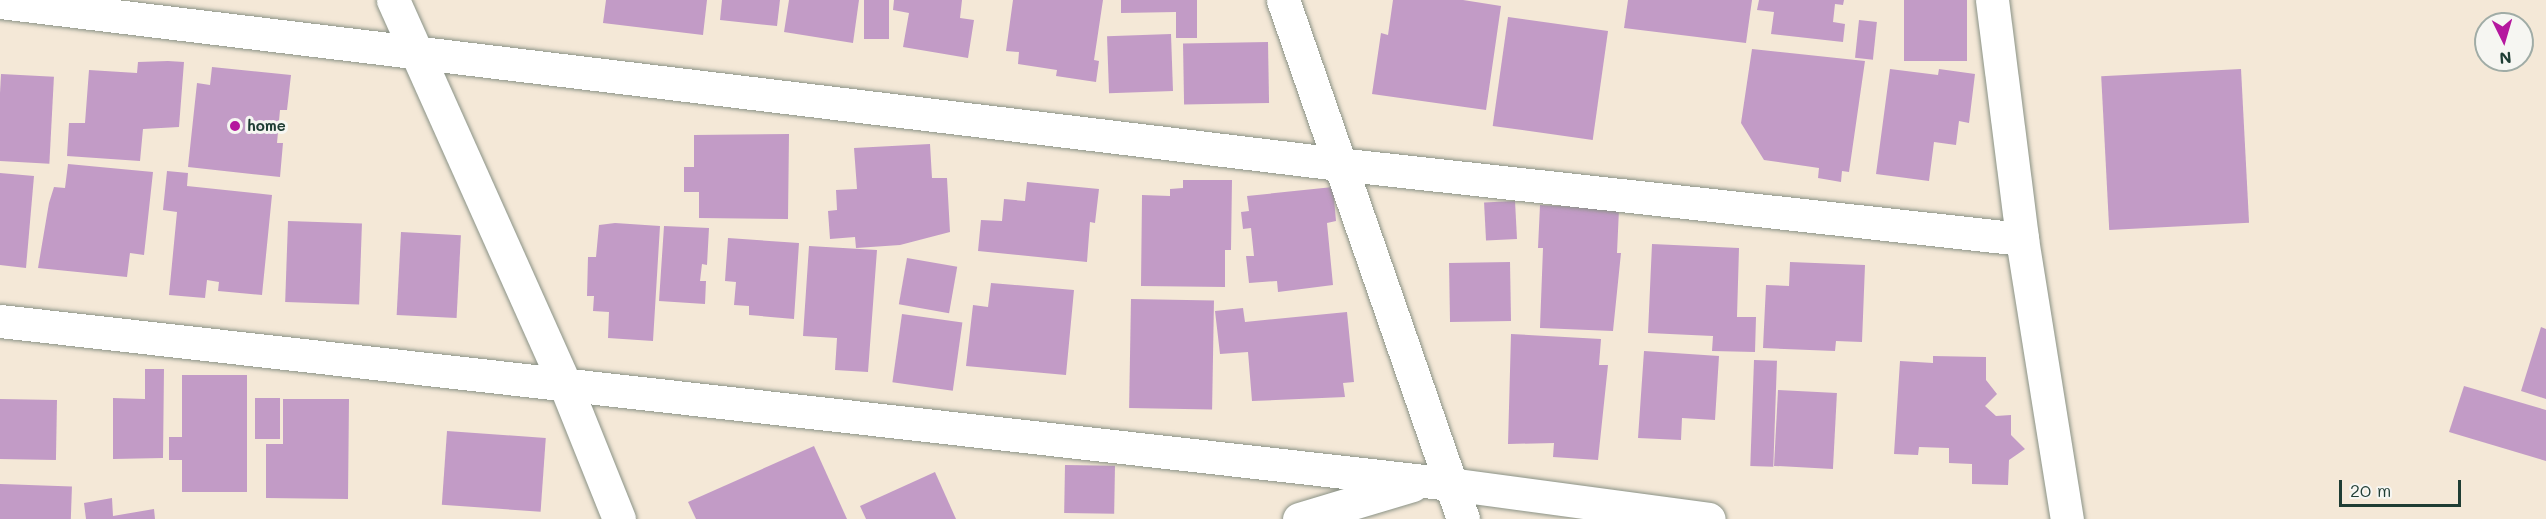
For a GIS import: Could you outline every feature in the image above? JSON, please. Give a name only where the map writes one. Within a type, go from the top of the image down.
[{"type":"street","points":[[393,0],[566,387],[619,519]]},
{"type":"street","points":[[1283,0],[1338,164],[1438,482],[1462,519]]},
{"type":"street","points":[[1992,0],[2022,239],[2067,519]]},
{"type":"street","points":[[0,2],[1338,164],[2022,239]]},
{"type":"street","points":[[0,321],[566,387],[1438,482],[1709,519]]},
{"type":"street","points":[[1299,519],[1438,482]]},
{"type":"building","points":[[606,0],[707,0],[703,35],[603,23]]},
{"type":"building","points":[[722,0],[780,0],[777,26],[720,20]]},
{"type":"building","points":[[789,0],[859,0],[853,43],[784,32]]},
{"type":"building","points":[[864,0],[889,0],[889,39],[864,39]]},
{"type":"building","points":[[894,0],[962,0],[960,18],[974,20],[968,58],[903,47],[909,13],[893,10]]},
{"type":"building","points":[[1013,0],[1103,0],[1094,60],[1099,61],[1096,82],[1056,76],[1057,70],[1018,64],[1019,52],[1006,51]]},
{"type":"building","points":[[1121,0],[1197,0],[1197,38],[1176,38],[1176,12],[1121,13]]},
{"type":"building","points":[[1393,0],[1463,0],[1501,6],[1486,110],[1372,94],[1381,33],[1388,35]]},
{"type":"building","points":[[1628,0],[1752,0],[1746,43],[1624,28]]},
{"type":"building","points":[[1759,0],[1844,0],[1843,5],[1835,4],[1833,22],[1845,24],[1843,42],[1771,34],[1774,12],[1757,10]]},
{"type":"building","points":[[1904,0],[1967,0],[1967,61],[1904,61]]},
{"type":"building","points":[[1508,17],[1608,31],[1593,140],[1493,126]]},
{"type":"building","points":[[1859,20],[1877,22],[1873,60],[1855,58]]},
{"type":"building","points":[[1171,34],[1173,91],[1109,93],[1107,36]]},
{"type":"building","points":[[1268,42],[1269,103],[1184,104],[1183,43]]},
{"type":"building","points":[[1752,49],[1865,61],[1849,172],[1842,171],[1841,182],[1818,178],[1819,168],[1764,160],[1741,123]]},
{"type":"building","points":[[138,62],[184,62],[179,127],[143,129],[140,161],[67,156],[69,123],[85,123],[89,70],[137,73]]},
{"type":"building","name":"home","points":[[212,67],[291,75],[287,110],[280,110],[277,143],[283,143],[280,177],[188,167],[197,83],[210,85]]},
{"type":"building","points":[[1890,69],[1938,75],[1939,69],[1975,74],[1969,123],[1959,121],[1956,145],[1934,142],[1929,181],[1876,174]]},
{"type":"building","points":[[2241,69],[2249,223],[2109,230],[2101,76]]},
{"type":"building","points":[[1,74],[54,77],[49,164],[0,161]]},
{"type":"building","points":[[789,134],[788,219],[699,218],[699,192],[684,192],[684,167],[694,167],[694,135]]},
{"type":"building","points":[[930,144],[932,178],[947,178],[950,232],[900,245],[856,248],[855,237],[830,239],[828,211],[837,210],[836,190],[857,189],[854,148]]},
{"type":"building","points":[[68,164],[153,172],[144,255],[130,253],[127,277],[38,268],[49,203],[54,187],[65,188]]},
{"type":"building","points":[[167,171],[188,173],[187,186],[272,195],[262,295],[218,291],[219,282],[207,280],[205,298],[169,295],[177,212],[163,210]]},
{"type":"building","points":[[0,173],[34,176],[26,268],[0,265]]},
{"type":"building","points":[[1183,180],[1232,180],[1231,250],[1225,250],[1225,287],[1141,286],[1142,195],[1170,196],[1170,189],[1183,188]]},
{"type":"building","points":[[1027,182],[1099,189],[1095,223],[1090,222],[1087,262],[978,251],[981,220],[1002,221],[1004,199],[1025,201]]},
{"type":"building","points":[[1333,187],[1336,221],[1327,223],[1333,285],[1278,292],[1277,281],[1249,283],[1246,256],[1254,256],[1251,228],[1243,229],[1241,212],[1249,211],[1247,196]]},
{"type":"building","points":[[1515,201],[1517,239],[1486,241],[1484,203]]},
{"type":"building","points":[[1540,205],[1619,209],[1617,253],[1621,253],[1613,331],[1540,328],[1543,248],[1538,248]]},
{"type":"building","points":[[288,221],[362,224],[359,305],[285,302]]},
{"type":"building","points":[[615,223],[660,226],[653,341],[608,338],[609,312],[593,311],[594,296],[587,296],[588,257],[596,257],[599,225]]},
{"type":"building","points":[[664,226],[709,228],[707,265],[702,264],[700,281],[706,281],[705,304],[659,301]]},
{"type":"building","points":[[401,232],[461,235],[457,318],[397,315]]},
{"type":"building","points":[[728,238],[799,243],[794,319],[749,315],[749,306],[734,305],[736,282],[725,281]]},
{"type":"building","points":[[1652,244],[1739,248],[1737,317],[1756,317],[1755,352],[1712,351],[1713,336],[1648,333]]},
{"type":"building","points":[[809,246],[877,250],[868,372],[835,370],[837,338],[803,336]]},
{"type":"building","points":[[907,258],[957,267],[949,313],[899,304]]},
{"type":"building","points":[[1510,262],[1511,321],[1450,322],[1449,263]]},
{"type":"building","points":[[1790,262],[1865,265],[1862,342],[1836,341],[1835,351],[1763,348],[1766,285],[1789,286]]},
{"type":"building","points":[[991,283],[1074,290],[1066,375],[966,366],[973,305],[988,307]]},
{"type":"building","points":[[1131,299],[1214,300],[1212,409],[1129,408]]},
{"type":"building","points":[[1243,308],[1245,322],[1347,312],[1354,382],[1343,383],[1345,397],[1252,401],[1248,352],[1220,354],[1215,311]]},
{"type":"building","points":[[902,314],[962,322],[953,391],[892,382]]},
{"type":"building","points":[[2541,327],[2546,329],[2546,399],[2521,391]]},
{"type":"building","points":[[1511,334],[1601,339],[1599,365],[1608,365],[1598,460],[1553,457],[1554,443],[1508,444]]},
{"type":"building","points":[[1644,351],[1719,356],[1715,420],[1682,418],[1681,440],[1638,438]]},
{"type":"building","points":[[1933,356],[1986,357],[1986,380],[1997,394],[1985,406],[1996,416],[2011,415],[2011,435],[2025,449],[2009,460],[2008,485],[1972,484],[1972,464],[1949,463],[1949,448],[1919,447],[1918,455],[1894,454],[1900,361],[1933,363]]},
{"type":"building","points":[[1754,360],[1777,361],[1773,467],[1750,466]]},
{"type":"building","points":[[145,369],[164,369],[163,458],[113,459],[113,398],[145,399]]},
{"type":"building","points":[[182,375],[247,375],[247,492],[182,492],[182,460],[169,460],[169,437],[182,437]]},
{"type":"building","points":[[2464,386],[2546,410],[2546,461],[2449,432]]},
{"type":"building","points":[[1778,390],[1837,393],[1833,469],[1774,466]]},
{"type":"building","points":[[255,398],[280,398],[280,439],[255,439]]},
{"type":"building","points":[[0,399],[57,400],[56,460],[0,459]]},
{"type":"building","points":[[283,399],[349,399],[348,499],[266,498],[266,444],[283,444]]},
{"type":"building","points":[[447,431],[546,438],[541,512],[442,505]]},
{"type":"building","points":[[814,446],[847,519],[696,519],[688,502]]},
{"type":"building","points":[[1065,465],[1115,466],[1114,514],[1064,513]]},
{"type":"building","points":[[935,472],[956,519],[866,519],[860,506]]},
{"type":"building","points":[[0,484],[72,487],[71,519],[0,519]]},
{"type":"building","points":[[112,498],[113,516],[154,509],[155,519],[86,519],[84,503]]},
{"type":"place","name":"home","points":[[235,126]]}]
